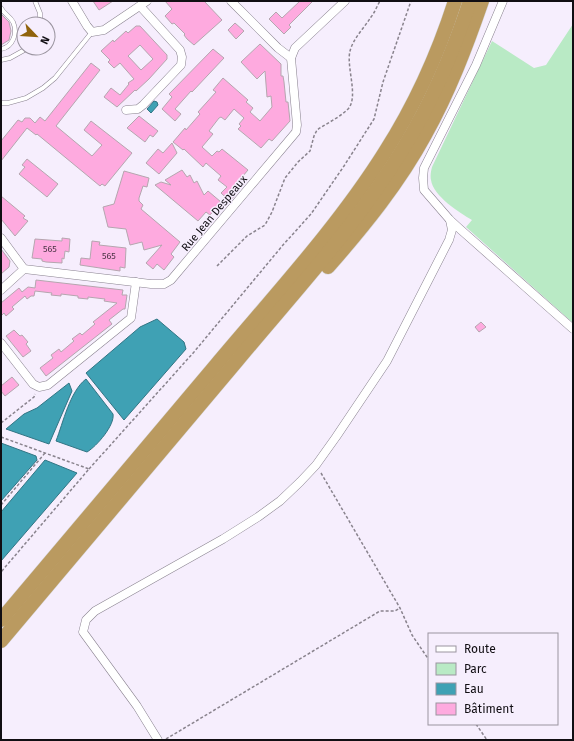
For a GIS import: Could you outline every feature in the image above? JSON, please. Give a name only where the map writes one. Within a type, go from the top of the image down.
[{"type":"highway","points":[[440,44],[451,1]]},
{"type":"highway","points":[[1,620],[339,217],[376,166],[421,88],[440,44],[455,1]]},
{"type":"highway","points":[[1,641],[342,235],[375,191],[401,153],[421,119],[453,47],[470,1]]},
{"type":"highway","points":[[240,357],[269,333],[298,301],[368,220],[396,181],[425,135],[446,93],[462,59],[482,1]]},
{"type":"street","points":[[72,1],[92,32],[104,30],[144,3],[180,50],[182,57],[181,65],[143,105],[138,109],[126,110]]},
{"type":"street","points":[[232,1],[278,48],[291,58],[296,48],[345,1]]},
{"type":"street","points":[[503,1],[476,65],[424,168],[424,190],[450,220],[573,329]]},
{"type":"street","name":"Rue Jean Despeaux","points":[[24,269],[136,282],[164,284],[171,280],[296,132],[297,125],[291,58]]},
{"type":"street","points":[[158,740],[137,706],[83,632],[86,620],[95,611],[258,518],[280,501],[316,465],[336,438],[387,361],[449,240],[452,230],[450,220]]},
{"type":"street","points":[[1,238],[24,269],[1,290]]},
{"type":"street","points":[[1,343],[33,384],[39,387],[48,385],[131,318],[136,282]]},
{"type":"lane","points":[[35,1],[40,16]]},
{"type":"lane","points":[[1,8],[14,23],[16,31],[14,41],[6,48],[1,49]]},
{"type":"lane","points":[[1,103],[8,103],[26,98],[43,88],[55,78],[62,68],[86,42],[92,32]]},
{"type":"lane","points":[[1,60],[16,55]]},
{"type":"path","points":[[217,266],[247,236],[265,225],[272,212],[284,178],[310,151],[317,130],[349,108],[353,89],[349,60],[350,52],[353,43],[372,16],[380,1]]},
{"type":"path","points":[[1,572],[194,352],[283,244],[310,214],[344,166],[374,119],[383,82],[411,1]]},
{"type":"path","points":[[1,423],[34,397],[39,387]]},
{"type":"path","points":[[1,437],[90,469]]},
{"type":"path","points":[[1,505],[45,453]]},
{"type":"path","points":[[316,465],[400,608],[412,634],[428,658]]},
{"type":"path","points":[[165,740],[380,611],[395,612],[400,608]]},
{"type":"path","points":[[477,725],[487,740]]},
{"type":"green space","points":[[573,24],[573,323],[466,227],[472,220],[442,198],[433,186],[431,172],[432,167],[492,41],[534,68],[546,65]]},
{"type":"water","points":[[154,101],[157,102],[158,105],[151,113],[147,109]]},
{"type":"water","points":[[157,319],[184,342],[186,349],[124,420],[86,373],[140,327]]},
{"type":"water","points":[[86,379],[113,414],[111,424],[104,435],[96,445],[87,452],[56,441],[71,399],[80,384]]},
{"type":"water","points":[[69,383],[72,391],[49,444],[6,429],[24,414],[37,408]]},
{"type":"water","points":[[1,443],[36,456],[37,460],[1,501]]},
{"type":"water","points":[[45,460],[77,473],[1,561],[1,512]]},
{"type":"building","points":[[93,1],[113,1],[99,10]]},
{"type":"building","points":[[165,1],[204,1],[222,20],[194,45],[174,23],[172,24],[165,16],[172,9]]},
{"type":"building","points":[[300,1],[313,1],[289,25],[291,27],[284,34],[269,19],[276,12],[282,18]]},
{"type":"building","points":[[1,14],[9,22],[11,31],[9,40],[1,45]]},
{"type":"building","points":[[235,23],[244,31],[236,39],[228,30]]},
{"type":"building","points":[[136,26],[140,26],[167,55],[167,59],[149,79],[117,107],[104,97],[111,88],[120,95],[129,84],[128,83],[134,79],[120,63],[114,68],[108,62],[110,60],[101,51],[126,31],[128,33]],"holes":[[[140,45],[153,59],[141,70],[128,56]]]},
{"type":"building","points":[[260,44],[281,64],[281,76],[283,76],[290,121],[272,141],[269,139],[261,148],[238,129],[241,126],[239,124],[244,118],[234,109],[225,120],[221,117],[219,118],[209,131],[213,134],[202,147],[212,156],[217,151],[219,152],[222,149],[248,170],[231,190],[236,194],[230,201],[221,193],[227,187],[218,180],[221,176],[206,163],[203,167],[184,149],[183,150],[173,142],[200,114],[198,112],[216,92],[213,90],[223,78],[248,100],[246,102],[253,108],[250,112],[260,121],[272,107],[271,96],[267,97],[265,71],[257,79],[241,62]]},
{"type":"building","points":[[213,49],[224,58],[175,109],[181,114],[175,121],[162,109],[172,97],[169,94]]},
{"type":"building","points":[[91,63],[100,70],[56,126],[92,156],[102,145],[84,130],[91,121],[132,153],[105,186],[102,184],[100,186],[37,134],[36,135],[27,128],[1,161],[1,141],[18,120],[22,122],[25,118],[30,118],[35,123],[40,117],[45,121]]},
{"type":"building","points":[[139,116],[158,131],[153,137],[150,135],[145,142],[127,128]]},
{"type":"building","points":[[172,143],[177,153],[159,174],[146,163],[158,149],[163,153]]},
{"type":"building","points":[[27,159],[58,184],[47,197],[19,174],[25,167],[22,165]]},
{"type":"building","points":[[182,170],[187,177],[190,175],[194,183],[197,181],[204,195],[208,191],[221,202],[210,215],[206,212],[198,221],[155,185],[161,182],[171,185],[165,180]]},
{"type":"building","points":[[124,171],[149,178],[147,187],[143,186],[139,198],[139,201],[143,205],[141,209],[180,242],[171,254],[174,257],[164,270],[157,264],[153,269],[146,263],[162,245],[144,250],[142,242],[130,245],[126,229],[108,227],[103,207],[114,204]]},
{"type":"building","points":[[1,196],[25,216],[23,218],[28,221],[15,236],[1,219]]},
{"type":"building","points":[[62,238],[70,239],[69,252],[65,251],[64,259],[62,258],[62,263],[46,262],[42,261],[42,259],[32,258],[35,239],[62,241]]},
{"type":"building","points":[[92,241],[100,242],[99,245],[126,248],[125,268],[120,267],[120,271],[80,265],[81,258],[90,259]]},
{"type":"building","points":[[1,249],[10,261],[9,267],[1,274]]},
{"type":"building","points":[[36,280],[123,290],[122,295],[127,295],[125,309],[109,320],[112,324],[46,376],[40,368],[53,358],[51,355],[59,349],[61,352],[74,341],[72,339],[80,333],[82,335],[95,324],[93,322],[117,303],[104,301],[105,299],[88,297],[88,299],[78,298],[78,296],[61,294],[61,296],[51,295],[52,293],[35,291],[34,296],[27,299],[25,296],[12,307],[14,309],[6,316],[4,313],[1,316],[1,303],[19,288],[22,292],[28,287],[35,288]]},
{"type":"building","points":[[481,322],[486,327],[479,332],[475,327]]},
{"type":"building","points":[[14,330],[20,336],[22,335],[28,342],[26,344],[31,351],[23,357],[6,336]]},
{"type":"building","points":[[12,377],[19,385],[5,396],[1,391],[1,386]]}]
